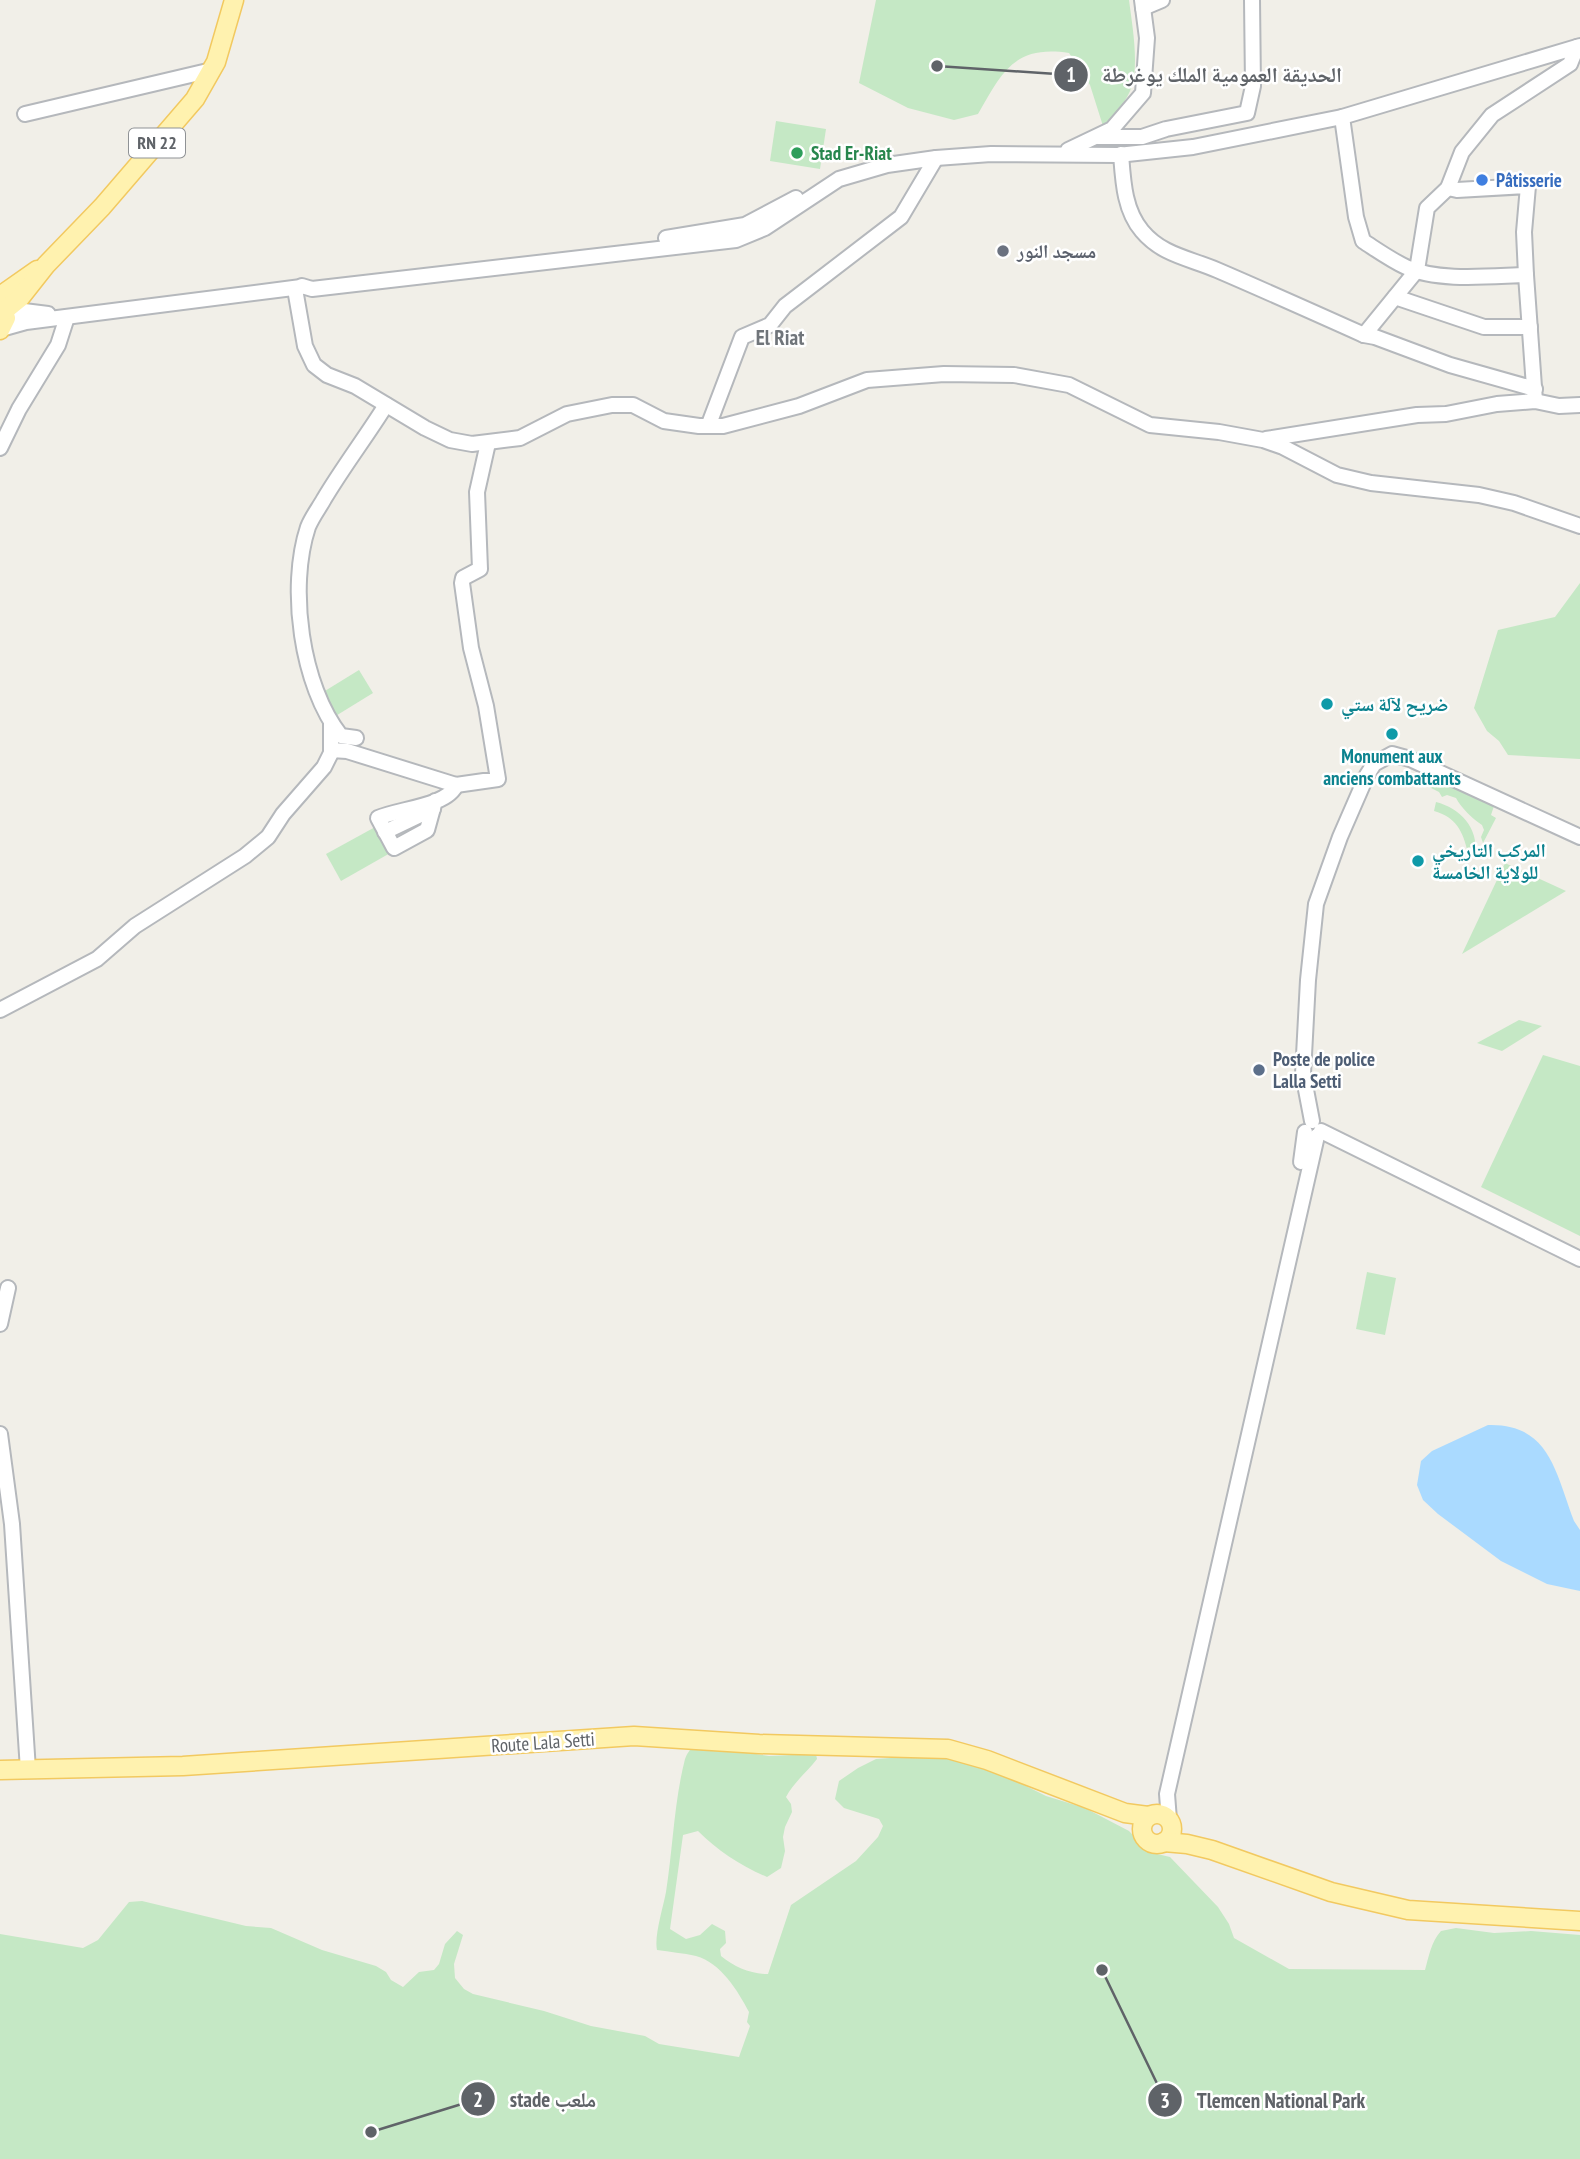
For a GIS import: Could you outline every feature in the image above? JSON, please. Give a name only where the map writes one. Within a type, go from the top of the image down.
[{"type":"main road","name":"RN 22","points":[[2,314],[102,206],[195,99],[212,70],[234,0]]},
{"type":"main road","name":"Route Lala Setti","points":[[0,1770],[183,1766],[634,1736],[759,1744],[948,1749],[987,1760],[1079,1795]]},
{"type":"main road","points":[[1079,1795],[1131,1815],[1159,1814],[1181,1832],[1331,1892],[1408,1910],[1580,1921]]},
{"type":"main road","points":[[1079,1795],[1123,1819],[1152,1843],[1192,1845],[1253,1863]]},
{"type":"main road","points":[[1142,1834],[1142,1823],[1149,1816]]},
{"type":"main road","points":[[1164,1842],[1171,1835],[1170,1822]]},
{"type":"street","points":[[1057,155],[1112,129],[1143,93],[1147,38],[1142,4],[1162,0]]},
{"type":"street","points":[[1098,137],[1142,137],[1167,129],[1247,113],[1254,86],[1252,0]]},
{"type":"street","points":[[2,314],[26,322],[299,288],[309,280],[721,231],[768,215],[834,171],[848,166],[872,169],[936,158],[1023,152],[1057,155],[1121,154],[1193,146],[1342,117],[1579,46]]},
{"type":"street","points":[[1364,335],[1417,270],[1427,208],[1448,188],[1462,152],[1492,115],[1570,64],[1579,46]]},
{"type":"street","points":[[25,114],[212,70]]},
{"type":"street","points":[[1342,117],[1356,217],[1363,241],[1408,268],[1450,277],[1526,275]]},
{"type":"street","points":[[1121,154],[1123,185],[1139,228],[1154,244],[1175,256],[1211,267],[1364,335],[1535,395],[1559,406],[1580,405]]},
{"type":"street","points":[[709,424],[742,337],[770,325],[785,306],[901,217],[936,158]]},
{"type":"street","points":[[1448,188],[1457,190],[1528,186],[1524,232],[1535,395]]},
{"type":"street","points":[[299,288],[305,346],[314,365],[327,375],[355,386],[450,440],[472,444],[520,438],[566,414],[612,405],[633,405],[664,421],[723,426],[799,406],[867,380],[944,374],[1014,375],[1069,385],[1150,425],[1219,432],[1263,440],[1283,447],[1338,475],[1371,483],[1479,495],[1514,503],[1580,526]]},
{"type":"street","points":[[1395,297],[1484,327],[1530,327]]},
{"type":"street","points":[[0,448],[25,399],[58,345],[67,317]]},
{"type":"street","points":[[1263,440],[1417,415],[1446,414],[1535,395]]},
{"type":"street","points":[[356,738],[341,736],[331,724],[311,677],[301,624],[301,555],[309,524],[386,405]]},
{"type":"street","points":[[331,750],[346,751],[456,785],[498,779],[486,706],[471,648],[462,583],[463,578],[480,569],[477,492],[488,443]]},
{"type":"street","points":[[0,1010],[97,959],[135,926],[245,856],[268,837],[282,814],[324,767],[331,750],[331,724]]},
{"type":"street","points":[[1170,1822],[1166,1805],[1168,1789],[1314,1130],[1303,1074],[1308,980],[1316,904],[1340,837],[1367,775],[1374,764],[1392,754],[1410,759],[1580,837]]},
{"type":"street","points":[[387,837],[432,810],[456,785]]},
{"type":"street","points":[[1314,1130],[1580,1259]]},
{"type":"street","points":[[1149,1816],[1161,1788],[1302,1159],[1314,1130]]},
{"type":"street","points":[[1,1318],[8,1288]]},
{"type":"street","points":[[0,1434],[12,1524],[28,1770]]},
{"type":"green space","points":[[876,0],[1129,0],[1135,54],[1130,91],[1103,126],[1090,85],[1069,53],[1035,53],[1022,58],[1003,74],[978,114],[954,120],[908,108],[859,83]]},
{"type":"green space","name":"Stad Er-Riat","points":[[776,121],[826,129],[820,169],[770,161]]},
{"type":"green space","points":[[1580,583],[1580,759],[1508,755],[1499,741],[1487,731],[1474,708],[1498,630],[1555,617]]},
{"type":"green space","points":[[359,670],[373,693],[334,717],[320,694]]},
{"type":"green space","points":[[1419,771],[1494,806],[1491,815],[1496,818],[1483,843],[1482,825],[1456,798],[1447,795],[1442,797],[1439,792],[1419,782]]},
{"type":"green space","points":[[1436,802],[1453,809],[1466,820],[1474,836],[1475,854],[1468,853],[1464,838],[1453,821],[1434,811]]},
{"type":"green space","points":[[377,826],[392,852],[341,881],[326,854]]},
{"type":"green space","points":[[1505,863],[1566,891],[1462,954]]},
{"type":"green space","points":[[1519,1020],[1542,1026],[1502,1051],[1477,1043]]},
{"type":"green space","points":[[1543,1055],[1580,1066],[1580,1236],[1481,1187]]},
{"type":"green space","points":[[1367,1272],[1396,1278],[1385,1335],[1356,1329]]},
{"type":"green space","points":[[694,1745],[769,1756],[816,1754],[817,1759],[786,1797],[792,1812],[783,1837],[785,1851],[781,1868],[767,1877],[730,1857],[698,1831],[683,1835],[670,1929],[686,1939],[700,1935],[712,1924],[725,1931],[726,1943],[720,1949],[721,1956],[737,1967],[755,1973],[768,1974],[791,1905],[856,1861],[878,1837],[883,1826],[879,1819],[844,1808],[835,1799],[839,1781],[876,1759],[931,1755],[968,1762],[1004,1775],[1046,1796],[1085,1808],[1129,1831],[1145,1848],[1170,1857],[1218,1907],[1234,1938],[1289,1969],[1425,1970],[1438,1935],[1441,1931],[1456,1928],[1494,1933],[1531,1931],[1580,1935],[1580,2159],[0,2159],[0,1934],[83,1948],[98,1940],[129,1902],[142,1901],[246,1926],[271,1928],[322,1950],[376,1966],[403,1987],[419,1972],[434,1970],[439,1964],[445,1944],[457,1931],[463,1935],[454,1964],[455,1978],[464,1989],[473,1994],[544,2011],[591,2026],[645,2036],[659,2044],[739,2057],[750,2026],[747,2022],[749,2012],[740,1995],[721,1971],[705,1960],[657,1950],[656,1944],[666,1892],[681,1775],[686,1757]]},
{"type":"water","points":[[1488,1425],[1509,1427],[1525,1433],[1538,1442],[1548,1455],[1580,1530],[1580,1591],[1547,1584],[1501,1561],[1423,1500],[1417,1485],[1421,1461],[1432,1451]]},
{"type":"place","name":"الحديقة العمومية الملك يوغرطة","points":[[937,66]]},
{"type":"place","name":"Stad Er-Riat","points":[[797,153]]},
{"type":"place","name":"Pâtisserie","points":[[1482,180]]},
{"type":"place","name":"مسجد النور","points":[[1003,251]]},
{"type":"place","name":"ضريح لآلة ستي","points":[[1327,704]]},
{"type":"place","name":"Monument aux anciens combattants","points":[[1392,734]]},
{"type":"place","name":"المركب التاريخي للولاية الخامسة","points":[[1418,861]]},
{"type":"place","name":"Poste de police Lalla Setti","points":[[1259,1070]]},
{"type":"place","name":"Tlemcen National Park","points":[[1102,1970]]},
{"type":"place","name":"stade ملعب","points":[[371,2132]]},
{"type":"district","name":"El Riat","points":[[780,338]]}]
